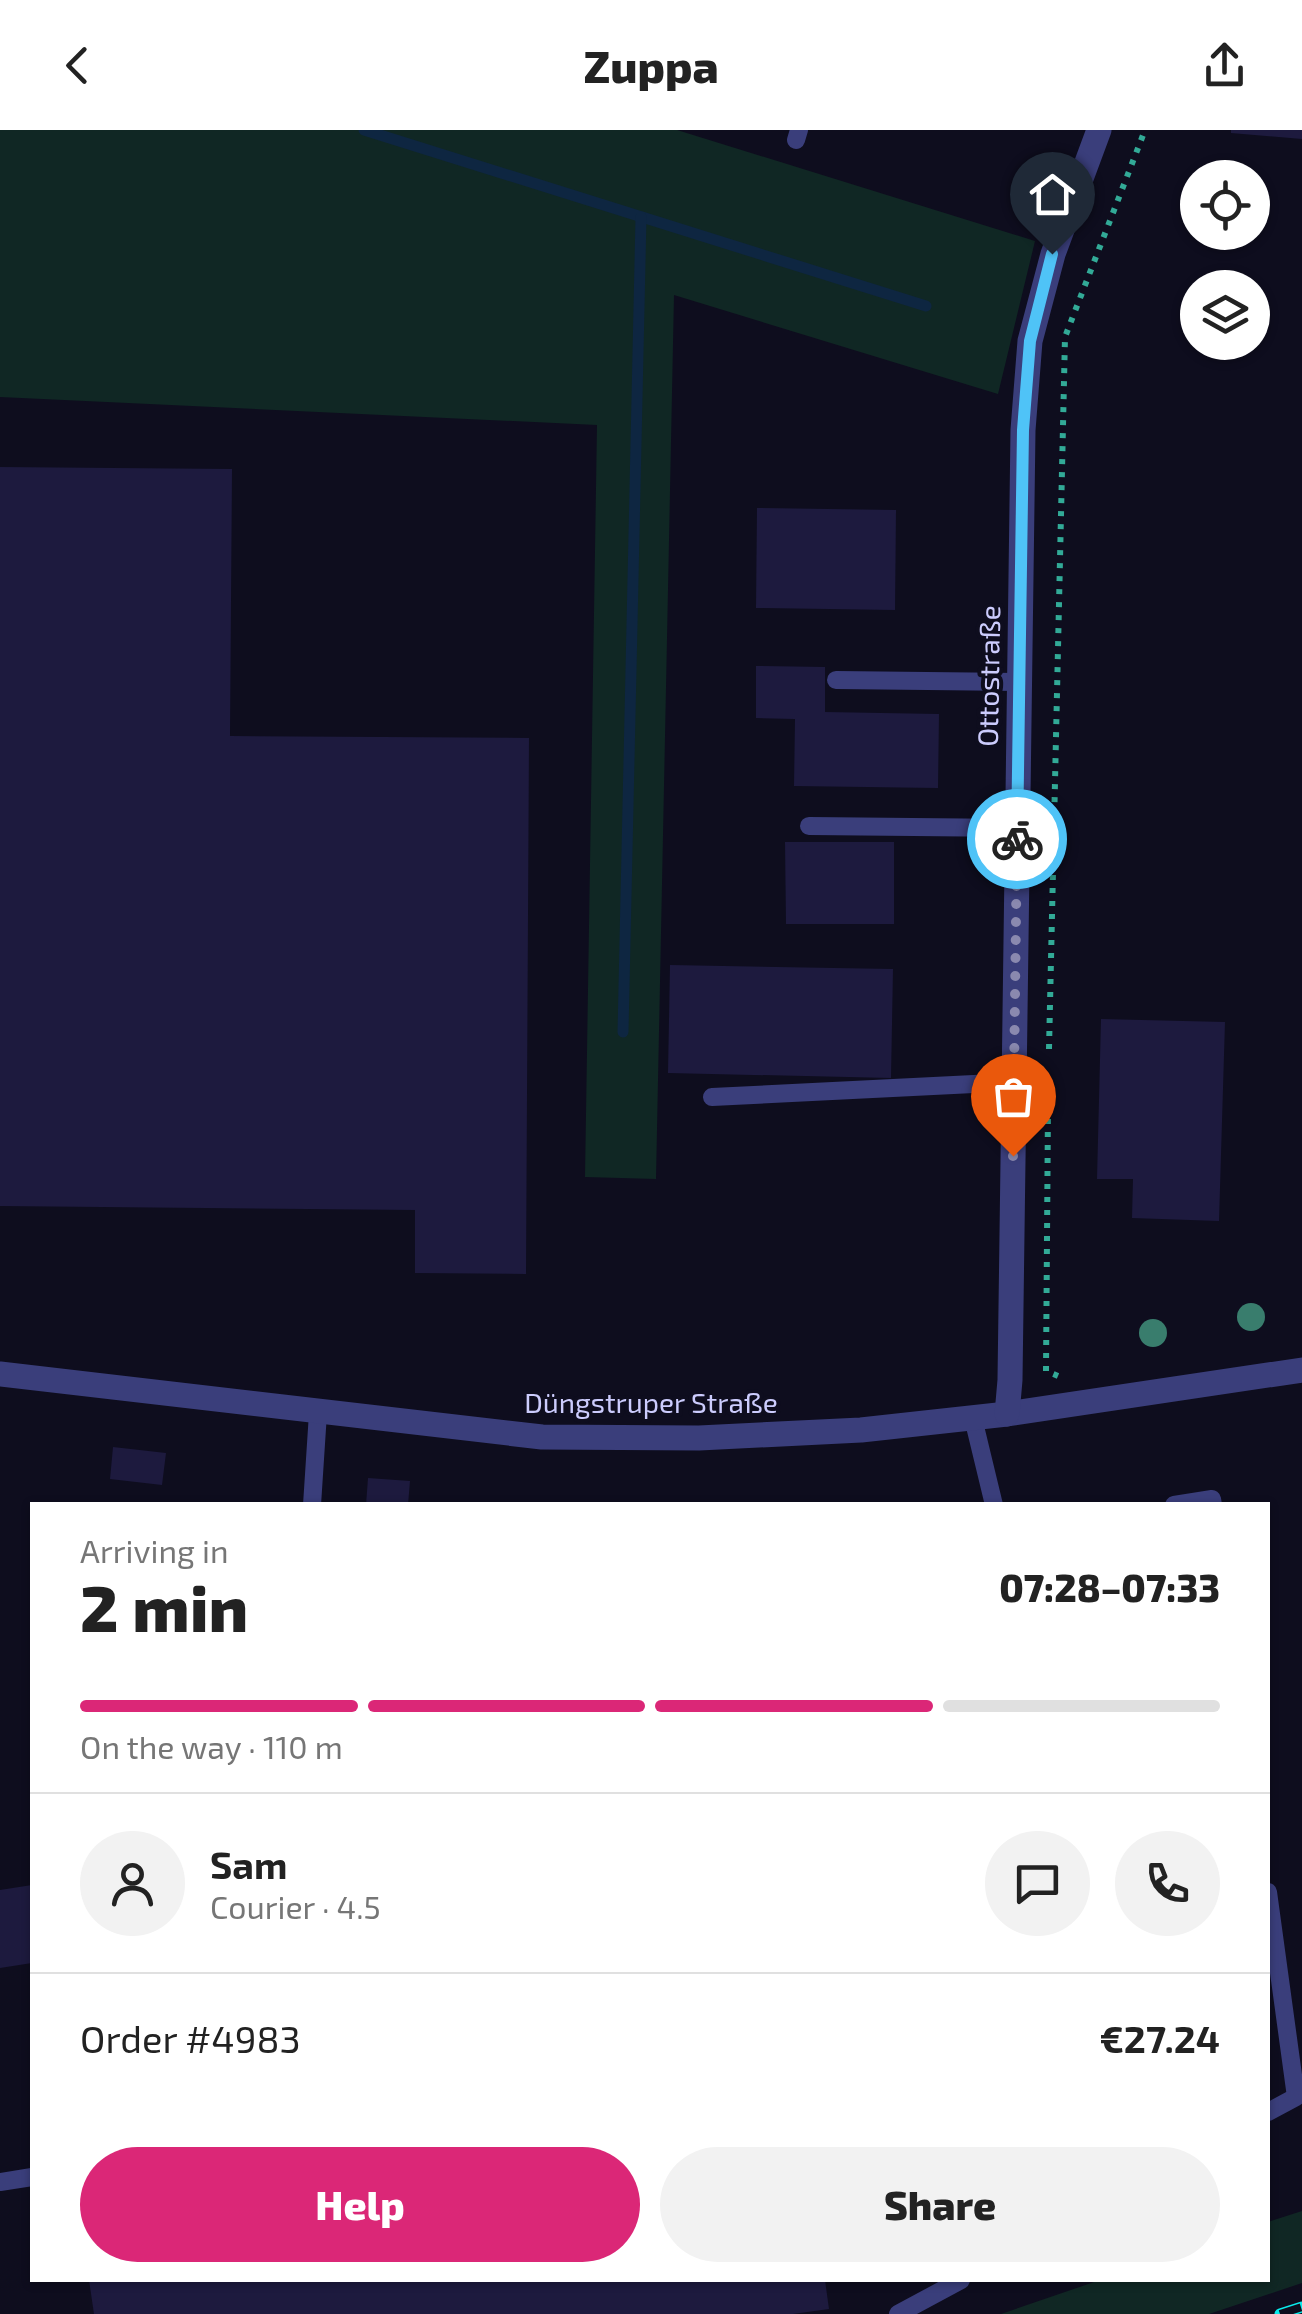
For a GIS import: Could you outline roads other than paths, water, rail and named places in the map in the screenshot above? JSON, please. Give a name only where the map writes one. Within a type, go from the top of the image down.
[{"type":"street","name":"Ottostraße","points":[[1007,1414],[1023,430],[1030,341],[1052,254],[1100,130]]},
{"type":"street","name":"Düngstruper Straße","points":[[0,1374],[542,1437],[698,1438],[861,1430],[974,1418],[1302,1370]]},
{"type":"lane","points":[[836,680],[1019,682]]},
{"type":"lane","points":[[809,826],[1017,828]]},
{"type":"lane","points":[[712,1097],[1014,1082]]},
{"type":"lane","points":[[312,1502],[318,1413]]},
{"type":"lane","points":[[974,1418],[993,1502]]},
{"type":"lane","points":[[1270,1907],[1296,2097],[1270,2111]]},
{"type":"lane","points":[[0,2182],[30,2176]]},
{"type":"lane","points":[[898,2314],[956,2282]]},
{"type":"waterway","points":[[364,130],[926,306]]},
{"type":"waterway","points":[[623,1032],[641,217]]},
{"type":"railway","points":[[1280,2314],[1302,2307]]}]
